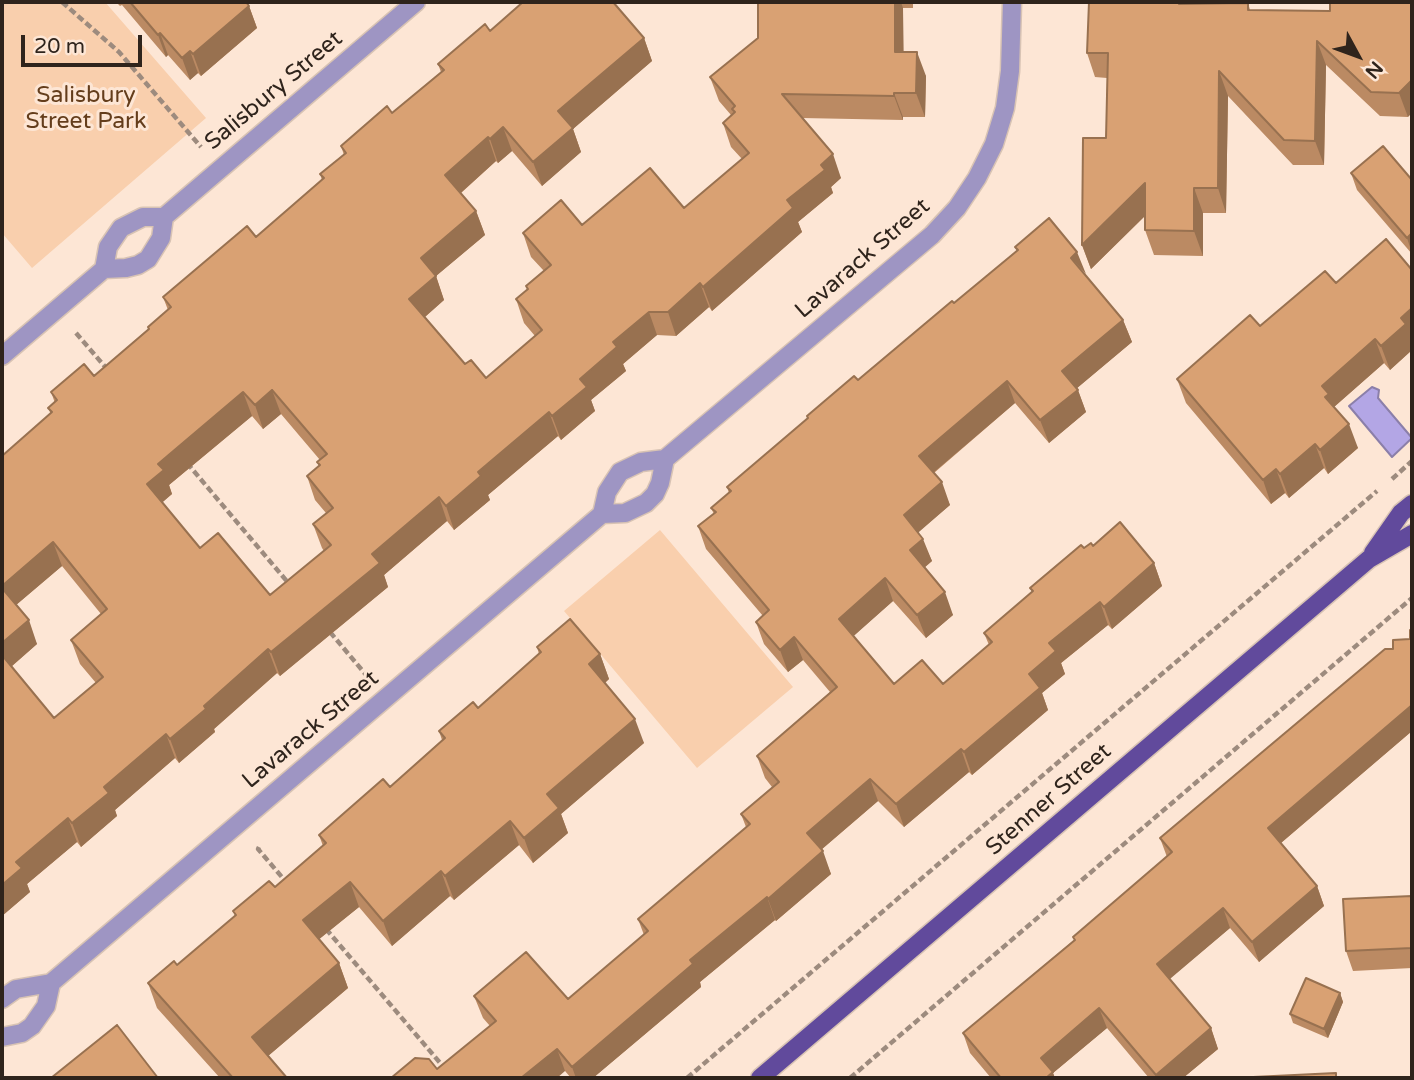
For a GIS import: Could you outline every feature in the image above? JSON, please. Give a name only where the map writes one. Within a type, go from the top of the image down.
[{"type":"main road","name":"Stenner Street","points":[[1369,559],[1401,513],[1412,504]]},
{"type":"main road","name":"Stenner Street","points":[[760,1078],[1369,559],[1412,534]]},
{"type":"street","name":"Salisbury Street","points":[[164,217],[416,2]]},
{"type":"street","name":"Lavarack Street","points":[[2,1037],[22,1033],[32,1026],[46,1006],[51,983],[602,514],[607,492],[620,472],[642,462],[666,459],[932,235],[957,208],[994,145],[1005,108],[1010,71],[1012,2]]},
{"type":"street","points":[[2,356],[104,269],[126,268],[148,259],[161,238],[164,217],[143,217],[121,228],[107,247],[104,269]]},
{"type":"street","points":[[602,514],[625,513],[646,503],[655,494],[660,483],[666,459]]},
{"type":"street","points":[[2,999],[16,989],[51,983]]},
{"type":"path","points":[[62,2],[120,52],[220,169]]},
{"type":"path","points":[[84,326],[76,333],[112,375]]},
{"type":"path","points":[[185,460],[293,589]]},
{"type":"path","points":[[1391,479],[1412,461]]},
{"type":"path","points":[[687,1078],[1381,488]]},
{"type":"path","points":[[850,1078],[1412,598]]},
{"type":"path","points":[[329,631],[386,698]]},
{"type":"path","points":[[268,840],[258,849],[295,893]]},
{"type":"path","points":[[322,924],[453,1078]]},
{"type":"green space","name":"Salisbury Street Park","points":[[2,2],[105,2],[206,118],[32,268],[2,233]]},
{"type":"green space","points":[[660,530],[793,687],[697,768],[564,611]]},
{"type":"shaded area","points":[[1372,387],[1379,390],[1378,398],[1412,438],[1392,457],[1349,406]]},
{"type":"building","points":[[130,2],[246,2],[249,6],[193,54],[190,51],[182,58]]},
{"type":"building","points":[[523,2],[613,2],[644,38],[558,111],[573,128],[533,162],[503,127],[445,175],[476,211],[421,258],[436,276],[409,299],[465,364],[471,360],[486,378],[542,330],[516,299],[528,289],[526,286],[551,265],[523,233],[561,200],[582,225],[650,168],[684,208],[749,153],[723,123],[735,112],[732,109],[735,106],[710,77],[758,38],[758,2],[895,2],[895,52],[917,52],[916,93],[894,93],[894,96],[782,94],[833,154],[821,165],[825,170],[787,200],[793,208],[703,287],[700,283],[668,312],[649,312],[613,342],[617,347],[580,379],[587,387],[552,416],[549,412],[478,472],[481,476],[446,506],[439,497],[372,554],[380,563],[271,652],[268,649],[204,706],[206,709],[170,739],[166,734],[104,787],[109,793],[72,823],[68,818],[16,862],[22,868],[2,885],[2,655],[54,718],[103,677],[71,640],[107,609],[53,542],[2,586],[2,456],[52,412],[48,408],[57,400],[51,392],[84,364],[94,376],[171,307],[163,297],[247,226],[256,237],[324,178],[320,174],[346,153],[341,146],[387,106],[392,113],[444,70],[438,64],[485,24],[490,31]],"holes":[[[272,390],[327,454],[317,462],[320,465],[307,476],[333,508],[313,524],[331,545],[270,595],[218,533],[200,548],[147,484],[164,470],[158,464],[243,392],[255,405]]]},
{"type":"building","points":[[1089,2],[1248,3],[1248,10],[1330,11],[1330,2],[1412,2],[1412,80],[1399,93],[1371,92],[1317,41],[1315,141],[1284,140],[1219,71],[1218,188],[1194,188],[1194,231],[1145,230],[1145,183],[1082,245],[1083,138],[1106,138],[1108,53],[1087,53]]},
{"type":"building","points":[[1383,146],[1412,180],[1412,233],[1407,238],[1351,173]]},
{"type":"building","points":[[1049,218],[1077,252],[1071,258],[1123,320],[1062,371],[1078,390],[1040,420],[1007,381],[919,456],[942,482],[904,515],[923,539],[910,550],[945,592],[917,615],[885,578],[839,619],[894,684],[922,660],[943,684],[992,642],[984,633],[1033,591],[1030,588],[1081,545],[1084,548],[1091,543],[1093,546],[1120,522],[1154,563],[1104,607],[1100,602],[1049,643],[1056,651],[1029,674],[1040,688],[964,752],[961,749],[896,804],[870,779],[807,833],[823,851],[768,899],[767,897],[690,960],[693,964],[572,1067],[557,1049],[521,1078],[391,1078],[415,1058],[429,1059],[437,1069],[496,1021],[474,996],[526,952],[568,999],[648,931],[638,919],[750,824],[741,814],[779,782],[757,756],[837,687],[794,637],[780,650],[756,622],[769,610],[698,526],[716,512],[711,508],[731,491],[727,487],[808,418],[807,416],[854,376],[858,380],[952,301],[954,303],[1018,250],[1015,247]]},
{"type":"building","points":[[1386,239],[1412,270],[1412,308],[1401,318],[1406,324],[1381,346],[1375,339],[1322,386],[1329,394],[1325,397],[1349,424],[1320,450],[1315,444],[1280,474],[1276,469],[1263,480],[1177,379],[1250,315],[1260,326],[1325,271],[1336,283]]},
{"type":"building","points":[[2,588],[29,620],[2,643]]},
{"type":"building","points":[[570,619],[600,654],[589,664],[635,719],[547,794],[559,808],[524,838],[510,821],[445,876],[441,871],[383,921],[350,882],[303,920],[339,963],[252,1037],[287,1078],[233,1078],[148,983],[174,961],[177,965],[236,915],[233,911],[269,881],[275,887],[326,843],[319,835],[383,779],[390,787],[445,738],[439,731],[473,702],[478,708],[541,652],[537,647]]},
{"type":"building","points":[[1410,630],[1412,705],[1268,828],[1317,886],[1252,942],[1223,908],[1157,964],[1211,1028],[1156,1075],[1099,1008],[1041,1058],[1053,1072],[1046,1078],[1001,1078],[963,1033],[1075,940],[1073,937],[1172,852],[1160,838],[1385,649],[1393,649],[1393,640],[1410,639]]},
{"type":"building","points":[[1412,896],[1412,948],[1346,951],[1343,899]]},
{"type":"building","points":[[1306,978],[1340,993],[1324,1029],[1290,1014]]},
{"type":"building","points":[[117,1025],[158,1078],[51,1078]]},
{"type":"building","points":[[1336,1073],[1336,1078],[1253,1078],[1253,1077]]}]
